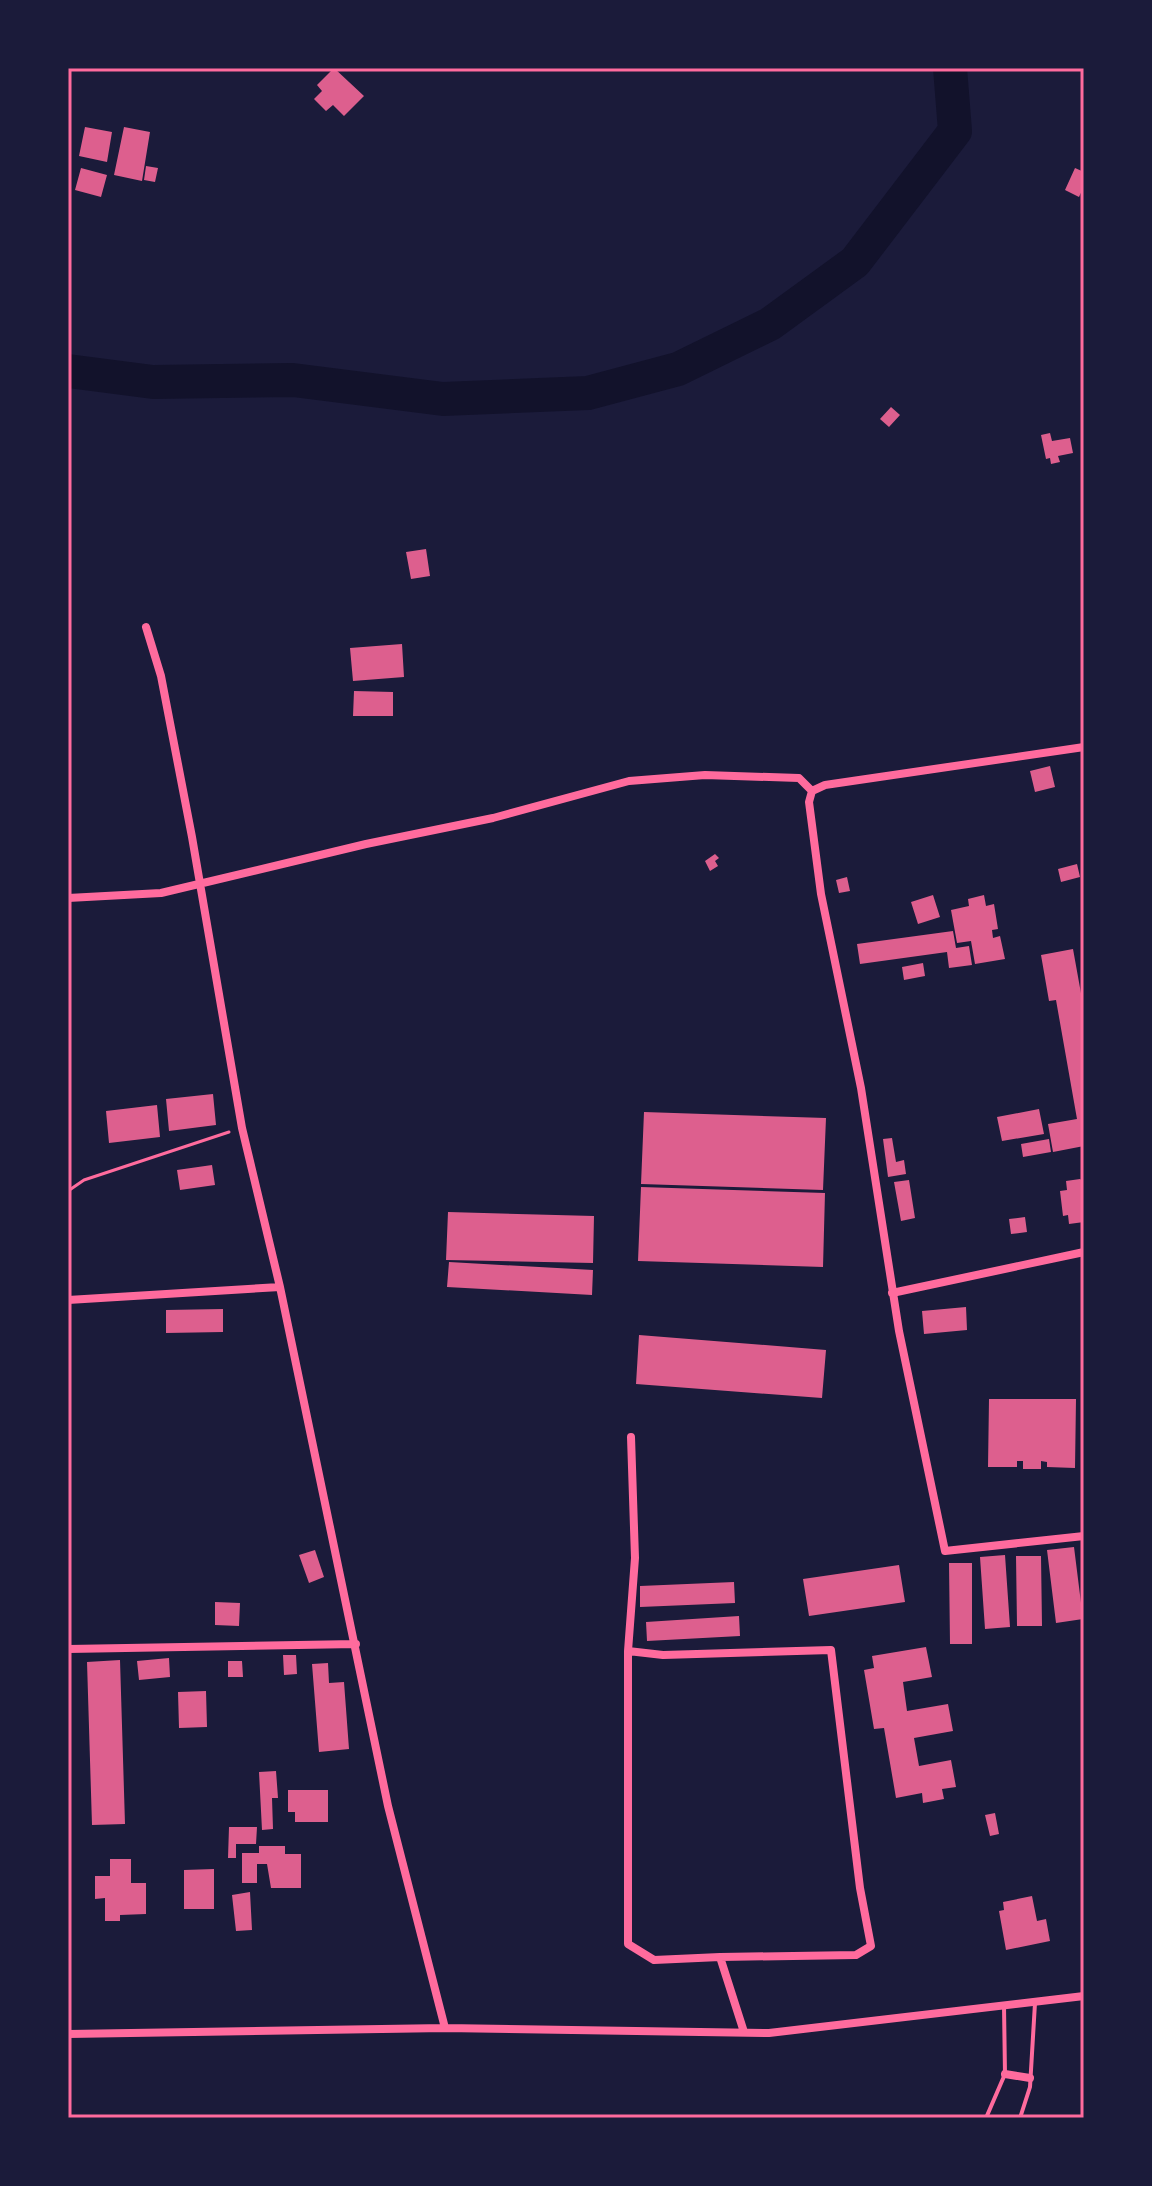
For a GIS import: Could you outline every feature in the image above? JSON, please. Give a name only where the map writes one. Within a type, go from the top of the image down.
[{"type":"street","points":[[146,627],[161,676],[242,1128],[280,1287],[388,1806],[445,2028]]},
{"type":"street","points":[[812,791],[854,779],[1084,747]]},
{"type":"street","points":[[68,898],[161,893],[366,844],[493,818],[629,781],[705,775],[799,778],[812,791],[810,831],[861,1088],[892,1293],[945,1551],[1084,1536]]},
{"type":"street","points":[[892,1293],[1084,1252]]},
{"type":"street","points":[[68,1300],[280,1287]]},
{"type":"street","points":[[628,1651],[663,1655],[831,1650],[860,1888],[871,1946],[856,1955],[654,1960],[628,1944],[628,1651],[635,1558],[631,1437]]},
{"type":"street","points":[[68,1649],[356,1644]]},
{"type":"street","points":[[720,1957],[744,2032]]},
{"type":"street","points":[[68,2034],[445,2028],[769,2033],[1084,1996]]},
{"type":"street","points":[[1005,2074],[1030,2078]]},
{"type":"lane","points":[[1020,2118],[1030,2078],[1035,2003]]},
{"type":"lane","points":[[986,2118],[1005,2074],[1004,2006]]},
{"type":"path","points":[[68,1191],[84,1180],[242,1128]]},
{"type":"building","points":[[334,68],[364,96],[344,116],[333,105],[326,111],[314,99],[322,91],[317,85]]},
{"type":"building","points":[[85,127],[112,132],[107,162],[79,156]]},
{"type":"building","points":[[124,127],[150,132],[142,181],[114,175]]},
{"type":"building","points":[[146,166],[158,168],[155,182],[144,180]]},
{"type":"building","points":[[81,168],[107,175],[101,197],[75,190]]},
{"type":"building","points":[[1075,168],[1084,172],[1084,186],[1079,197],[1065,190]]},
{"type":"building","points":[[891,407],[900,415],[889,427],[880,419]]},
{"type":"building","points":[[1050,433],[1052,441],[1070,438],[1073,453],[1058,456],[1060,462],[1051,464],[1050,458],[1046,459],[1041,435]]},
{"type":"building","points":[[426,549],[430,576],[411,579],[406,552]]},
{"type":"building","points":[[402,644],[404,677],[353,681],[350,648]]},
{"type":"building","points":[[354,691],[393,692],[393,716],[353,716]]},
{"type":"building","points":[[1050,766],[1055,787],[1035,792],[1030,771]]},
{"type":"building","points":[[715,854],[719,858],[715,861],[718,866],[710,871],[705,861]]},
{"type":"building","points":[[1077,864],[1080,877],[1061,882],[1058,869]]},
{"type":"building","points":[[847,877],[850,891],[839,893],[836,880]]},
{"type":"building","points":[[933,895],[940,917],[918,924],[911,902]]},
{"type":"building","points":[[984,895],[986,906],[994,904],[998,929],[992,930],[993,938],[1000,936],[1005,959],[975,964],[971,941],[957,943],[951,910],[969,906],[968,899]]},
{"type":"building","points":[[953,931],[956,948],[969,946],[972,965],[949,968],[947,952],[860,964],[857,944]]},
{"type":"building","points":[[1073,949],[1084,1010],[1084,1146],[1053,1152],[1048,1124],[1077,1119],[1056,1000],[1049,1001],[1041,955]]},
{"type":"building","points":[[923,963],[925,976],[904,980],[902,967]]},
{"type":"building","points":[[213,1094],[216,1125],[169,1131],[166,1099]]},
{"type":"building","points":[[157,1105],[160,1137],[109,1143],[106,1111]]},
{"type":"building","points":[[1039,1109],[1044,1134],[1002,1141],[997,1117]]},
{"type":"building","points":[[644,1112],[826,1118],[823,1190],[641,1184]]},
{"type":"building","points":[[892,1138],[896,1162],[904,1160],[906,1174],[888,1177],[883,1139]]},
{"type":"building","points":[[1049,1139],[1051,1152],[1023,1157],[1021,1144]]},
{"type":"building","points":[[212,1165],[215,1185],[180,1190],[177,1170]]},
{"type":"building","points":[[1080,1179],[1084,1182],[1084,1222],[1069,1224],[1068,1215],[1063,1216],[1060,1191],[1067,1190],[1066,1181]]},
{"type":"building","points":[[909,1180],[915,1218],[901,1221],[894,1182]]},
{"type":"building","points":[[641,1187],[825,1193],[823,1267],[638,1261]]},
{"type":"building","points":[[448,1212],[594,1216],[593,1263],[446,1260]]},
{"type":"building","points":[[1025,1217],[1027,1232],[1011,1234],[1009,1219]]},
{"type":"building","points":[[449,1262],[593,1270],[592,1295],[447,1287]]},
{"type":"building","points":[[966,1307],[967,1330],[924,1334],[922,1311]]},
{"type":"building","points":[[223,1309],[223,1332],[166,1333],[166,1310]]},
{"type":"building","points":[[639,1335],[826,1350],[822,1398],[636,1384]]},
{"type":"building","points":[[989,1399],[1076,1399],[1075,1468],[1047,1467],[1047,1462],[1041,1461],[1041,1469],[1023,1469],[1023,1461],[1017,1461],[1017,1467],[988,1467]]},
{"type":"building","points":[[1074,1547],[1083,1619],[1056,1623],[1047,1550]]},
{"type":"building","points":[[315,1550],[324,1577],[309,1583],[299,1555]]},
{"type":"building","points":[[1005,1555],[1010,1627],[985,1629],[980,1557]]},
{"type":"building","points":[[1016,1556],[1041,1556],[1042,1626],[1017,1626]]},
{"type":"building","points":[[949,1563],[972,1563],[972,1644],[950,1644]]},
{"type":"building","points":[[899,1565],[905,1602],[809,1616],[803,1579]]},
{"type":"building","points":[[734,1582],[735,1603],[640,1607],[640,1586]]},
{"type":"building","points":[[215,1602],[240,1603],[239,1626],[215,1625]]},
{"type":"building","points":[[739,1616],[740,1636],[647,1641],[646,1622]]},
{"type":"building","points":[[926,1647],[932,1677],[903,1682],[907,1711],[948,1704],[953,1731],[914,1738],[919,1766],[951,1760],[956,1787],[942,1789],[944,1799],[923,1803],[922,1793],[896,1798],[884,1728],[874,1729],[864,1670],[874,1668],[872,1656]]},
{"type":"building","points":[[283,1655],[296,1655],[297,1674],[284,1675]]},
{"type":"building","points":[[169,1658],[170,1677],[139,1680],[137,1661]]},
{"type":"building","points":[[120,1660],[125,1824],[92,1825],[87,1662]]},
{"type":"building","points":[[228,1661],[242,1661],[243,1677],[228,1677]]},
{"type":"building","points":[[328,1663],[329,1683],[344,1682],[349,1749],[319,1752],[312,1664]]},
{"type":"building","points":[[206,1691],[207,1727],[179,1728],[178,1692]]},
{"type":"building","points":[[276,1771],[278,1798],[272,1798],[273,1829],[262,1830],[259,1772]]},
{"type":"building","points":[[288,1790],[328,1790],[328,1822],[295,1822],[295,1812],[288,1812]]},
{"type":"building","points":[[995,1813],[999,1834],[990,1836],[985,1815]]},
{"type":"building","points":[[229,1827],[257,1827],[256,1844],[236,1844],[236,1858],[228,1858]]},
{"type":"building","points":[[259,1846],[285,1846],[285,1854],[301,1854],[301,1888],[271,1888],[267,1864],[257,1864],[257,1883],[242,1883],[242,1853],[259,1853]]},
{"type":"building","points":[[110,1859],[131,1859],[131,1883],[146,1883],[146,1914],[120,1915],[120,1921],[105,1921],[105,1898],[95,1899],[95,1876],[110,1876]]},
{"type":"building","points":[[214,1869],[214,1909],[184,1909],[184,1870]]},
{"type":"building","points":[[250,1892],[252,1930],[236,1931],[232,1895]]},
{"type":"building","points":[[1032,1896],[1037,1921],[1046,1919],[1050,1941],[1006,1950],[999,1911],[1004,1910],[1003,1902]]},
{"type":"waterway","points":[[68,371],[153,382],[293,380],[443,399],[588,393],[678,369],[770,324],[855,262],[955,131],[950,68]]}]
